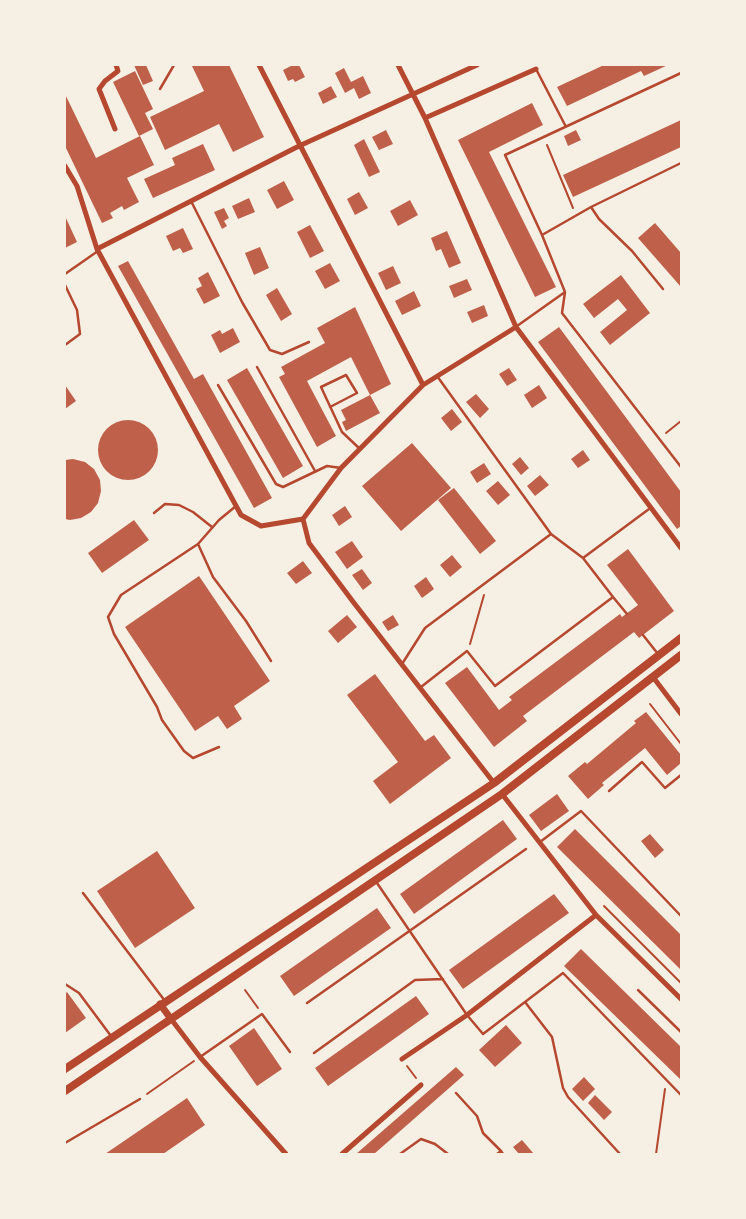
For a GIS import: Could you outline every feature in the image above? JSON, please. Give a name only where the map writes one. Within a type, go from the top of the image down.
[{"type":"main road","points":[[65,1069],[494,783],[681,638]]},
{"type":"main road","points":[[65,1091],[502,793],[681,655]]},
{"type":"street","points":[[115,129],[99,89],[117,71],[116,65]]},
{"type":"street","points":[[259,65],[423,385]]},
{"type":"street","points":[[398,65],[425,118],[516,327],[681,548]]},
{"type":"street","points":[[97,250],[299,146],[477,65]]},
{"type":"street","points":[[425,118],[536,69]]},
{"type":"street","points":[[65,166],[77,186],[97,250],[236,506],[241,515],[261,526],[303,519],[341,468],[423,385],[516,327]]},
{"type":"street","points":[[303,519],[309,542],[538,843],[596,915],[681,999]]},
{"type":"street","points":[[653,677],[681,714]]},
{"type":"street","points":[[402,1059],[467,1015],[596,915]]},
{"type":"street","points":[[162,1002],[171,1019],[200,1057],[286,1154]]},
{"type":"street","points":[[342,1154],[421,1086]]},
{"type":"lane","points":[[160,89],[174,65]]},
{"type":"lane","points":[[536,69],[565,125]]},
{"type":"lane","points":[[681,73],[565,125],[506,155],[565,292],[562,313],[681,467]]},
{"type":"lane","points":[[542,235],[591,207],[681,163]]},
{"type":"lane","points":[[191,201],[242,302],[270,350],[282,354],[309,342]]},
{"type":"lane","points":[[591,207],[663,289]]},
{"type":"lane","points":[[65,274],[97,250]]},
{"type":"lane","points":[[65,285],[77,310],[80,334],[65,345]]},
{"type":"lane","points":[[516,327],[565,292]]},
{"type":"lane","points":[[257,367],[315,471]]},
{"type":"lane","points":[[330,407],[357,393],[346,375],[321,387],[330,407],[342,432],[360,449]]},
{"type":"lane","points":[[436,376],[551,534],[583,558],[627,614]]},
{"type":"lane","points":[[218,385],[276,484],[283,487],[327,466],[341,468]]},
{"type":"lane","points":[[154,513],[165,504],[179,505],[194,512],[212,527]]},
{"type":"lane","points":[[219,747],[193,758],[184,751],[162,720],[114,634],[108,617],[121,596],[198,544],[212,527],[236,506]]},
{"type":"lane","points":[[583,558],[651,508]]},
{"type":"lane","points":[[402,664],[425,628],[551,534]]},
{"type":"lane","points":[[198,544],[213,577],[246,621],[271,661]]},
{"type":"lane","points":[[421,687],[467,651],[495,686],[613,597]]},
{"type":"lane","points":[[643,635],[660,655]]},
{"type":"lane","points":[[610,790],[642,762],[665,788],[681,775]]},
{"type":"lane","points":[[538,843],[581,811],[681,916]]},
{"type":"lane","points":[[307,1003],[526,849]]},
{"type":"lane","points":[[375,880],[467,1015],[483,1034],[562,973],[681,1095]]},
{"type":"lane","points":[[83,894],[162,1002]]},
{"type":"lane","points":[[314,1053],[415,980],[443,979]]},
{"type":"lane","points":[[65,984],[79,993],[111,1037]]},
{"type":"lane","points":[[638,990],[681,1032]]},
{"type":"lane","points":[[524,1002],[552,1037],[563,1088],[568,1097],[620,1154]]},
{"type":"lane","points":[[200,1057],[262,1014],[290,1052]]},
{"type":"lane","points":[[456,1093],[477,1116],[482,1133],[500,1153]]},
{"type":"lane","points":[[65,1143],[140,1098]]},
{"type":"lane","points":[[400,1154],[421,1139],[435,1144],[448,1154]]},
{"type":"path","points":[[544,136],[576,216]]},
{"type":"path","points":[[659,439],[681,421]]},
{"type":"path","points":[[467,651],[488,581]]},
{"type":"path","points":[[650,704],[681,744]]},
{"type":"path","points":[[604,906],[681,983]]},
{"type":"path","points":[[245,990],[262,1014]]},
{"type":"path","points":[[140,1098],[200,1057]]},
{"type":"path","points":[[402,1059],[421,1086]]},
{"type":"path","points":[[656,1154],[666,1081]]},
{"type":"building","points":[[134,65],[146,65],[153,81],[143,85]]},
{"type":"building","points":[[229,65],[264,137],[233,152],[219,124],[165,150],[150,117],[204,91],[192,66]]},
{"type":"building","points":[[299,65],[305,77],[295,82],[293,79],[288,81],[283,70]]},
{"type":"building","points":[[604,65],[668,65],[644,76],[641,71],[567,106],[557,87]]},
{"type":"building","points":[[344,68],[351,82],[363,76],[371,93],[359,99],[354,88],[345,93],[335,73]]},
{"type":"building","points":[[135,71],[153,109],[145,113],[153,129],[139,136],[113,82]]},
{"type":"building","points":[[331,86],[337,97],[323,104],[318,93]]},
{"type":"building","points":[[65,94],[96,158],[140,136],[154,165],[127,178],[139,202],[124,210],[122,206],[110,213],[113,218],[102,223],[65,146]]},
{"type":"building","points":[[532,103],[543,125],[489,152],[556,287],[535,297],[458,140]]},
{"type":"building","points":[[681,120],[681,147],[573,197],[563,175]]},
{"type":"building","points":[[386,130],[393,144],[379,150],[372,137]]},
{"type":"building","points":[[576,130],[581,140],[568,146],[564,136]]},
{"type":"building","points":[[364,139],[380,172],[369,177],[354,145]]},
{"type":"building","points":[[203,144],[215,170],[153,198],[144,179],[175,165],[172,158]]},
{"type":"building","points":[[284,181],[294,200],[277,209],[267,190]]},
{"type":"building","points":[[359,192],[368,208],[355,215],[347,199]]},
{"type":"building","points":[[249,198],[255,212],[238,219],[232,206]]},
{"type":"building","points":[[410,200],[418,215],[398,226],[390,211]]},
{"type":"building","points":[[224,208],[229,218],[224,221],[227,226],[222,229],[214,212]]},
{"type":"building","points":[[65,216],[77,242],[65,248]]},
{"type":"building","points":[[655,223],[681,253],[681,287],[638,238]]},
{"type":"building","points":[[310,225],[324,251],[310,258],[297,232]]},
{"type":"building","points":[[183,228],[193,249],[183,253],[180,248],[173,251],[166,236]]},
{"type":"building","points":[[447,231],[461,263],[449,268],[441,249],[436,251],[431,238]]},
{"type":"building","points":[[260,247],[269,268],[254,275],[245,253]]},
{"type":"building","points":[[128,261],[194,379],[203,374],[272,498],[254,508],[118,266]]},
{"type":"building","points":[[330,263],[340,281],[325,289],[315,271]]},
{"type":"building","points":[[393,266],[401,283],[386,290],[378,273]]},
{"type":"building","points":[[208,272],[220,296],[204,304],[196,289],[202,286],[198,278]]},
{"type":"building","points":[[621,275],[650,313],[610,345],[600,332],[627,310],[618,299],[594,318],[583,304]]},
{"type":"building","points":[[467,279],[472,290],[454,298],[449,286]]},
{"type":"building","points":[[277,288],[292,314],[281,321],[266,295]]},
{"type":"building","points":[[414,291],[421,306],[402,315],[395,301]]},
{"type":"building","points":[[484,305],[488,316],[472,323],[467,312]]},
{"type":"building","points":[[355,307],[391,384],[370,395],[351,357],[307,381],[336,436],[317,447],[279,377],[285,374],[281,367],[325,343],[317,328]]},
{"type":"building","points":[[559,327],[681,492],[681,526],[677,529],[538,342]]},
{"type":"building","points":[[233,328],[240,342],[220,353],[211,335],[220,330],[222,334]]},
{"type":"building","points":[[247,368],[303,466],[283,478],[227,380]]},
{"type":"building","points":[[509,368],[517,380],[507,386],[499,374]]},
{"type":"building","points":[[65,385],[76,401],[65,409]]},
{"type":"building","points":[[539,385],[547,398],[532,408],[524,395]]},
{"type":"building","points":[[476,394],[489,409],[480,418],[466,402]]},
{"type":"building","points":[[370,395],[380,413],[346,431],[342,422],[346,420],[341,410]]},
{"type":"building","points":[[452,409],[462,422],[451,431],[441,418]]},
{"type":"building","points":[[122,420],[134,420],[153,433],[158,450],[156,462],[145,475],[134,480],[122,480],[103,467],[98,456],[98,444],[111,425]]},
{"type":"building","points":[[412,443],[451,488],[401,531],[362,486]]},
{"type":"building","points":[[583,450],[590,460],[578,468],[571,459]]},
{"type":"building","points":[[520,457],[529,468],[521,475],[512,464]]},
{"type":"building","points":[[65,460],[85,462],[94,469],[100,480],[101,491],[98,503],[91,512],[70,520],[65,519]]},
{"type":"building","points":[[484,463],[491,474],[477,483],[470,472]]},
{"type":"building","points":[[540,475],[549,485],[535,496],[527,486]]},
{"type":"building","points":[[498,481],[510,495],[498,505],[486,491]]},
{"type":"building","points":[[454,488],[496,541],[480,554],[438,500]]},
{"type":"building","points":[[345,506],[352,517],[339,526],[332,515]]},
{"type":"building","points":[[134,520],[149,540],[102,573],[88,553]]},
{"type":"building","points":[[352,541],[363,557],[347,569],[335,552]]},
{"type":"building","points":[[628,549],[674,611],[639,638],[634,632],[523,716],[527,721],[494,747],[445,683],[467,667],[499,710],[512,700],[509,697],[620,614],[622,617],[638,605],[607,565]]},
{"type":"building","points":[[452,555],[462,567],[450,577],[440,565]]},
{"type":"building","points":[[303,561],[312,573],[296,584],[287,573]]},
{"type":"building","points":[[362,569],[372,583],[363,590],[352,575]]},
{"type":"building","points":[[199,576],[270,681],[234,706],[242,719],[227,729],[218,716],[195,731],[125,627]]},
{"type":"building","points":[[426,577],[434,589],[422,598],[414,586]]},
{"type":"building","points":[[347,615],[357,627],[338,643],[328,631]]},
{"type":"building","points":[[393,615],[399,625],[388,631],[382,622]]},
{"type":"building","points":[[375,674],[425,741],[434,735],[451,758],[390,804],[373,781],[398,762],[347,695]]},
{"type":"building","points":[[646,712],[681,755],[681,763],[667,775],[645,748],[602,783],[604,785],[588,799],[568,776],[585,762],[587,764]]},
{"type":"building","points":[[557,794],[569,811],[541,831],[529,815]]},
{"type":"building","points":[[503,820],[517,839],[414,914],[400,894]]},
{"type":"building","points":[[575,829],[681,935],[681,970],[557,847]]},
{"type":"building","points":[[650,834],[664,850],[655,858],[641,841]]},
{"type":"building","points":[[157,851],[195,908],[135,948],[97,891]]},
{"type":"building","points":[[554,894],[569,913],[463,989],[449,970]]},
{"type":"building","points":[[377,908],[391,928],[294,996],[280,976]]},
{"type":"building","points":[[581,949],[681,1047],[681,1080],[564,966]]},
{"type":"building","points":[[67,992],[86,1018],[65,1033],[65,994]]},
{"type":"building","points":[[416,996],[429,1014],[328,1086],[315,1068]]},
{"type":"building","points":[[506,1025],[522,1043],[495,1067],[479,1050]]},
{"type":"building","points":[[254,1028],[282,1069],[257,1086],[229,1046]]},
{"type":"building","points":[[456,1067],[464,1075],[374,1154],[356,1154]]},
{"type":"building","points":[[584,1077],[595,1089],[583,1101],[572,1089]]},
{"type":"building","points":[[595,1095],[612,1112],[604,1120],[588,1103]]},
{"type":"building","points":[[187,1098],[205,1125],[163,1154],[105,1154]]},
{"type":"building","points":[[522,1140],[534,1154],[519,1154],[513,1147]]}]
